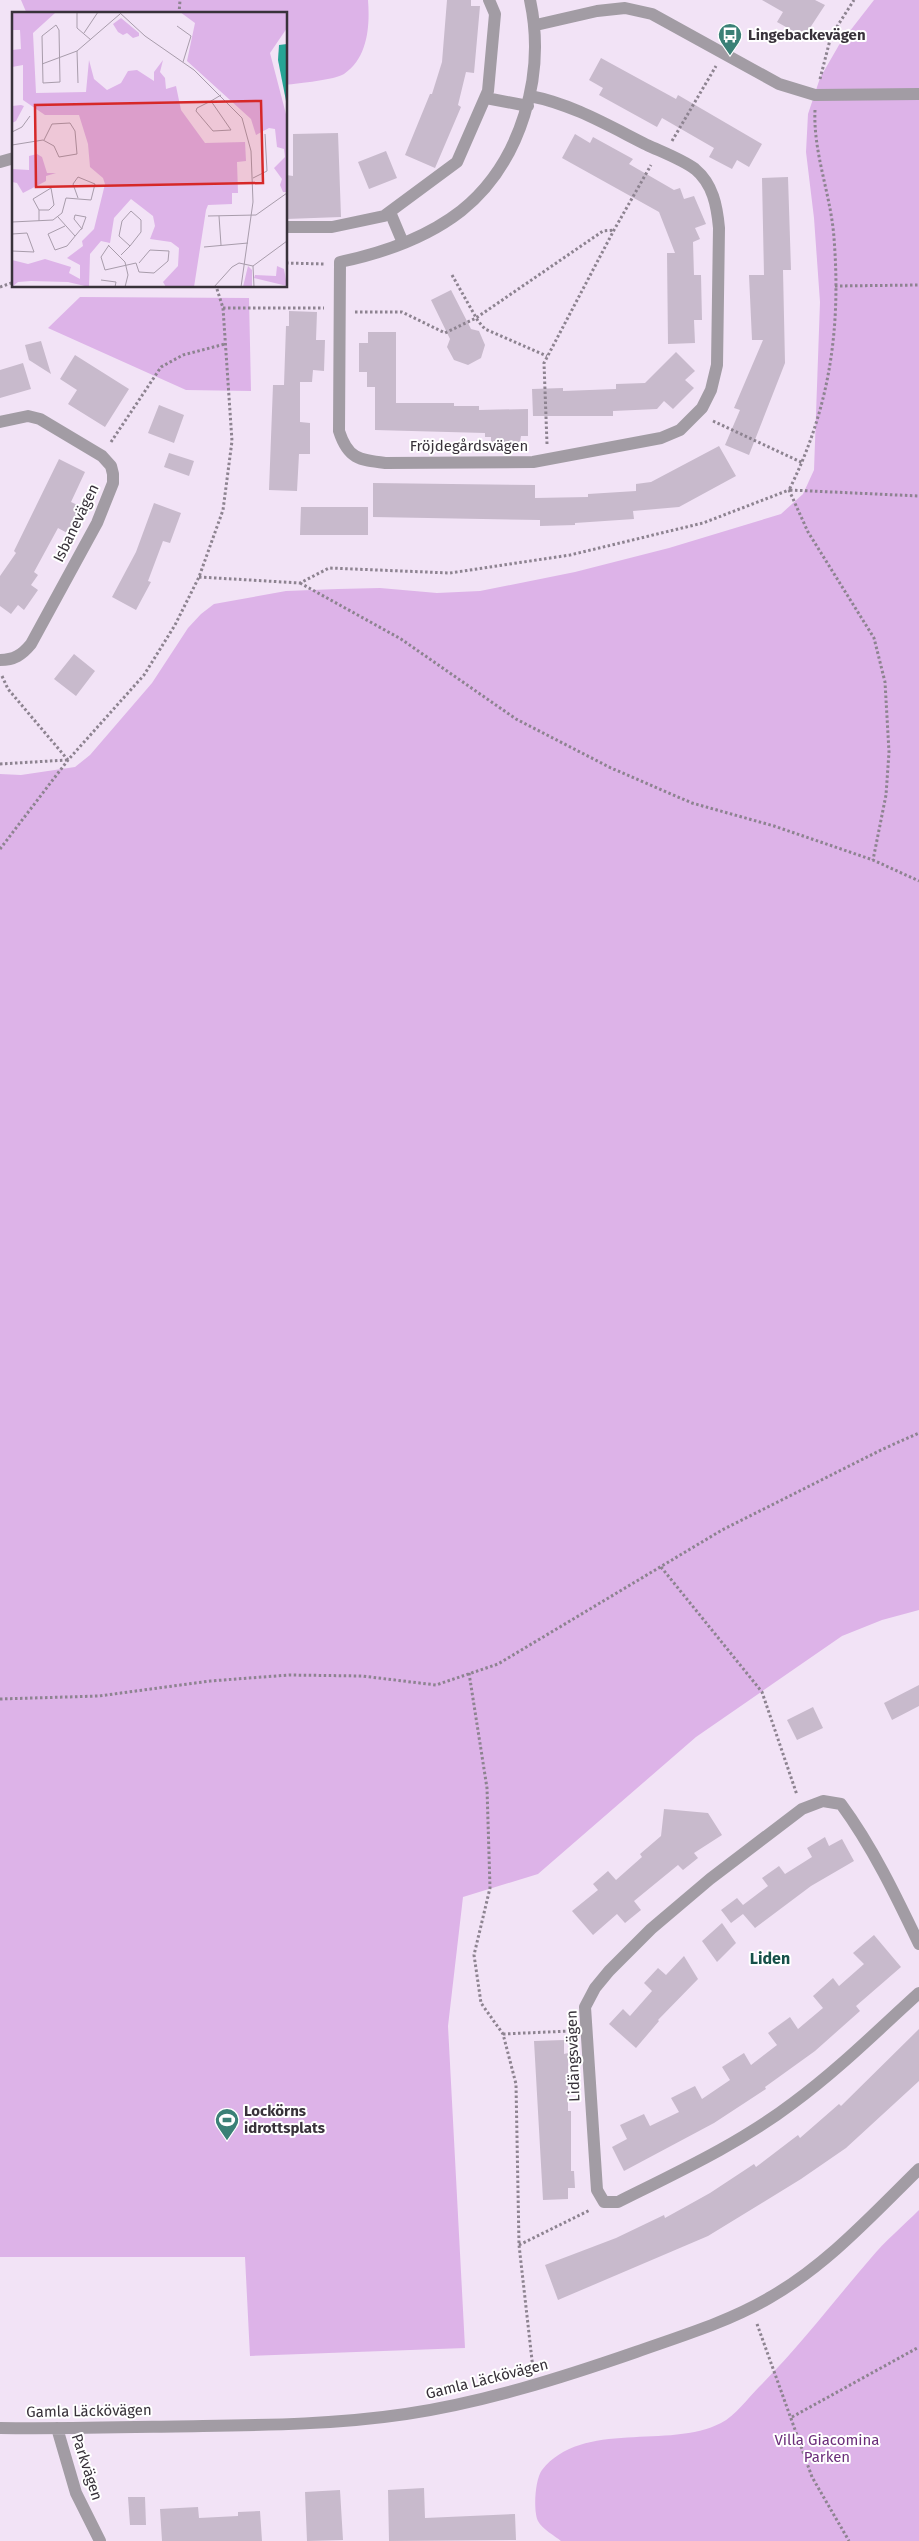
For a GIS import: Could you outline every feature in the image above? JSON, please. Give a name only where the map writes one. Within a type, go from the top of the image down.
[{"type":"street","points":[[288,227],[332,227],[384,216],[457,162],[488,91],[495,14],[490,0]]},
{"type":"street","points":[[340,262],[383,252],[434,229],[461,211],[480,193],[496,172],[514,140],[529,101],[535,60],[536,25],[530,0]]},
{"type":"street","points":[[536,25],[597,11],[625,8],[652,14],[779,84],[816,95],[919,94]]},
{"type":"street","name":"Fröjdegårdsvägen","points":[[340,262],[339,431],[343,445],[352,455],[362,460],[386,463],[503,464],[547,460],[661,438],[680,430],[698,413],[711,390],[717,364],[719,246],[717,205],[709,186],[695,169],[562,104],[486,98]]},
{"type":"street","points":[[390,212],[403,243]]},
{"type":"street","points":[[0,422],[28,416],[40,418],[102,456]]},
{"type":"street","name":"Isbanevägen","points":[[0,660],[9,660],[22,654],[30,644],[97,523],[113,483],[111,466],[102,456]]},
{"type":"street","name":"Lidängsvägen","points":[[604,2202],[597,2190],[585,2007],[594,1988],[608,1971],[651,1929],[710,1879],[802,1809],[823,1801],[841,1804],[854,1822],[917,1935]]},
{"type":"street","points":[[604,2202],[618,2202],[703,2160],[754,2130],[822,2080],[919,1993]]},
{"type":"street","name":"Gamla Läckövägen","points":[[0,2428],[245,2425],[368,2419],[435,2409],[577,2373],[707,2327],[770,2297],[813,2269],[857,2232],[919,2169]]},
{"type":"street","name":"Parkvägen","points":[[57,2428],[76,2493],[100,2541]]},
{"type":"path","points":[[789,490],[802,463],[828,387],[834,344],[834,237],[814,130],[816,95],[831,36],[854,0]]},
{"type":"path","points":[[547,460],[544,363],[547,356],[659,150],[670,145],[724,53]]},
{"type":"path","points":[[223,308],[402,312],[446,332],[476,318],[602,231],[614,230]]},
{"type":"path","points":[[288,263],[325,264],[340,262]]},
{"type":"path","points":[[452,275],[476,318],[485,328],[547,356]]},
{"type":"path","points":[[0,287],[12,283]]},
{"type":"path","points":[[834,286],[919,285]]},
{"type":"path","points":[[0,849],[68,760],[144,675],[176,625],[199,577],[222,510],[232,440],[223,308],[217,288]]},
{"type":"path","points":[[102,456],[161,367],[183,355],[225,344]]},
{"type":"path","points":[[698,413],[745,438],[802,463]]},
{"type":"path","points":[[789,490],[808,532],[874,638],[885,682],[889,752],[886,795],[872,860]]},
{"type":"path","points":[[300,583],[329,568],[450,573],[570,555],[703,523],[789,490],[919,496]]},
{"type":"path","points":[[199,577],[300,583],[401,639],[516,720],[611,768],[692,803],[774,826],[872,860],[919,880]]},
{"type":"path","points":[[0,669],[8,689],[68,760]]},
{"type":"path","points":[[0,764],[68,760]]},
{"type":"path","points":[[0,1699],[99,1696],[210,1681],[289,1675],[362,1676],[436,1685],[498,1664],[722,1530],[882,1448],[919,1433]]},
{"type":"path","points":[[661,1567],[762,1692],[802,1809]]},
{"type":"path","points":[[469,1674],[487,1788],[490,1888],[474,1955],[481,2003],[503,2034],[516,2084],[519,2245],[531,2360],[537,2384]]},
{"type":"path","points":[[503,2034],[587,2030]]},
{"type":"path","points":[[519,2245],[604,2202]]},
{"type":"path","points":[[749,2327],[765,2319]]},
{"type":"path","points":[[757,2324],[812,2477],[849,2541]]},
{"type":"path","points":[[792,2417],[919,2347]]},
{"type":"green space","points":[[21,0],[368,0],[368,31],[363,50],[358,59],[344,74],[325,80],[288,85],[288,12],[26,12]]},
{"type":"green space","points":[[874,0],[919,0],[919,1610],[882,1620],[842,1636],[696,1737],[538,1874],[463,1897],[448,2026],[465,2348],[250,2356],[245,2257],[0,2257],[0,774],[21,775],[75,767],[90,755],[152,683],[188,628],[214,604],[286,591],[380,588],[437,593],[480,591],[575,572],[669,548],[781,514],[803,494],[814,470],[820,302],[814,218],[806,152],[808,114],[820,78],[839,45]]},
{"type":"green space","points":[[80,297],[249,298],[251,391],[186,390],[48,328]]},
{"type":"green space","name":"Villa Giacomina Parken","points":[[919,2210],[919,2541],[561,2541],[545,2530],[536,2516],[538,2480],[542,2470],[559,2454],[580,2445],[603,2440],[677,2435],[700,2431],[726,2420],[788,2356],[876,2252]]},
{"type":"building","points":[[447,0],[471,0],[471,6],[480,6],[474,73],[466,72],[458,105],[461,107],[435,168],[405,155],[430,94],[432,94],[442,62]]},
{"type":"building","points":[[762,0],[815,0],[825,5],[804,37],[777,22],[783,12]]},
{"type":"building","points":[[601,58],[676,99],[678,95],[762,144],[749,167],[737,160],[732,169],[709,157],[714,148],[662,118],[657,127],[599,95],[603,88],[589,80]]},
{"type":"building","points":[[338,133],[341,217],[288,219],[288,175],[293,176],[293,134]]},
{"type":"building","points":[[575,134],[590,143],[593,137],[633,159],[629,164],[674,190],[680,188],[684,199],[694,196],[706,224],[695,228],[700,239],[693,242],[694,275],[701,275],[702,320],[694,320],[695,343],[668,344],[667,253],[675,253],[659,212],[562,158]]},
{"type":"building","points":[[386,151],[397,178],[369,189],[358,162]]},
{"type":"building","points":[[788,177],[791,270],[783,270],[785,363],[749,455],[725,445],[740,410],[734,408],[763,340],[752,340],[749,275],[764,275],[762,178]]},
{"type":"building","points":[[451,290],[471,329],[479,331],[485,345],[481,358],[468,365],[454,360],[447,347],[450,339],[431,300]]},
{"type":"building","points":[[289,311],[317,312],[316,340],[325,340],[324,371],[313,370],[312,382],[300,382],[300,422],[310,423],[310,454],[299,454],[297,491],[269,490],[273,385],[284,385],[286,326],[289,326]]},
{"type":"building","points":[[368,332],[396,332],[396,403],[454,403],[454,406],[479,406],[479,410],[528,409],[528,436],[521,436],[520,442],[491,442],[491,437],[485,437],[485,433],[375,430],[375,387],[367,387],[367,372],[359,372],[359,343],[368,343]]},
{"type":"building","points":[[41,341],[51,374],[29,360],[25,345]]},
{"type":"building","points":[[676,352],[695,371],[685,380],[694,388],[673,409],[664,401],[657,409],[613,411],[613,416],[533,416],[532,389],[563,388],[563,391],[616,389],[616,384],[645,383]]},
{"type":"building","points":[[75,355],[129,389],[105,427],[68,404],[77,390],[60,379]]},
{"type":"building","points":[[23,363],[31,389],[0,398],[0,370]]},
{"type":"building","points":[[159,405],[184,415],[174,443],[148,433]]},
{"type":"building","points":[[719,446],[736,476],[679,507],[633,511],[634,519],[575,523],[575,525],[540,526],[540,520],[373,517],[373,483],[535,485],[535,498],[588,497],[588,494],[636,491],[636,484],[651,482]]},
{"type":"building","points":[[169,453],[194,461],[189,476],[164,467]]},
{"type":"building","points":[[59,459],[85,472],[71,502],[82,507],[69,534],[58,528],[34,572],[38,575],[31,585],[38,590],[24,610],[18,605],[11,614],[0,606],[0,576],[16,553],[14,551]]},
{"type":"building","points":[[154,503],[181,513],[170,543],[163,541],[148,581],[151,582],[136,610],[112,597],[136,552]]},
{"type":"building","points":[[301,507],[368,507],[368,535],[300,535]]},
{"type":"building","points":[[74,654],[95,671],[76,696],[54,679]]},
{"type":"building","points":[[919,1685],[919,1706],[892,1720],[884,1703]]},
{"type":"building","points":[[813,1707],[823,1728],[797,1740],[787,1720]]},
{"type":"building","points":[[664,1809],[708,1813],[722,1835],[694,1853],[698,1858],[683,1870],[678,1865],[634,1901],[641,1910],[625,1923],[617,1914],[593,1935],[572,1911],[598,1890],[593,1884],[608,1871],[616,1880],[642,1857],[640,1854],[661,1836]]},
{"type":"building","points":[[825,1837],[829,1846],[842,1839],[854,1861],[811,1886],[755,1928],[743,1914],[731,1923],[721,1910],[737,1898],[743,1905],[768,1886],[762,1878],[779,1866],[785,1874],[812,1857],[807,1848]]},
{"type":"building","points":[[722,1923],[736,1943],[717,1962],[702,1941]]},
{"type":"building","points":[[874,1935],[901,1967],[856,2006],[860,2011],[815,2051],[765,2087],[766,2089],[714,2123],[624,2171],[612,2147],[627,2139],[620,2125],[644,2114],[650,2126],[679,2112],[671,2098],[695,2086],[702,2099],[730,2080],[722,2067],[744,2053],[751,2065],[777,2045],[768,2033],[790,2017],[798,2029],[823,2008],[813,1996],[833,1978],[839,1986],[864,1964],[853,1953]]},
{"type":"building","points":[[684,1956],[698,1979],[658,2020],[636,2048],[609,2024],[623,2009],[630,2016],[652,1991],[644,1983],[658,1968],[666,1975]]},
{"type":"building","points":[[919,2029],[919,2081],[846,2148],[801,2179],[708,2236],[558,2300],[545,2265],[616,2238],[664,2215],[665,2218],[710,2193],[754,2164],[756,2167],[798,2135],[800,2138],[839,2104],[841,2106]]},
{"type":"building","points":[[564,2040],[564,2054],[568,2053],[568,2111],[571,2111],[571,2171],[574,2171],[575,2188],[568,2188],[568,2199],[543,2200],[534,2041]]},
{"type":"building","points":[[424,2488],[425,2518],[515,2514],[516,2540],[389,2541],[388,2490]]},
{"type":"building","points":[[340,2490],[343,2540],[307,2541],[305,2492]]},
{"type":"building","points":[[128,2497],[145,2497],[146,2525],[130,2525]]},
{"type":"building","points":[[198,2507],[199,2518],[238,2516],[238,2512],[260,2511],[262,2541],[162,2541],[160,2509]]},
{"type":"place","name":"Lingebackevägen","points":[[730,56]]},
{"type":"place","name":"Lockörns idrottsplats","points":[[227,2141]]},
{"type":"district","name":"Liden","points":[[770,1958]]}]
